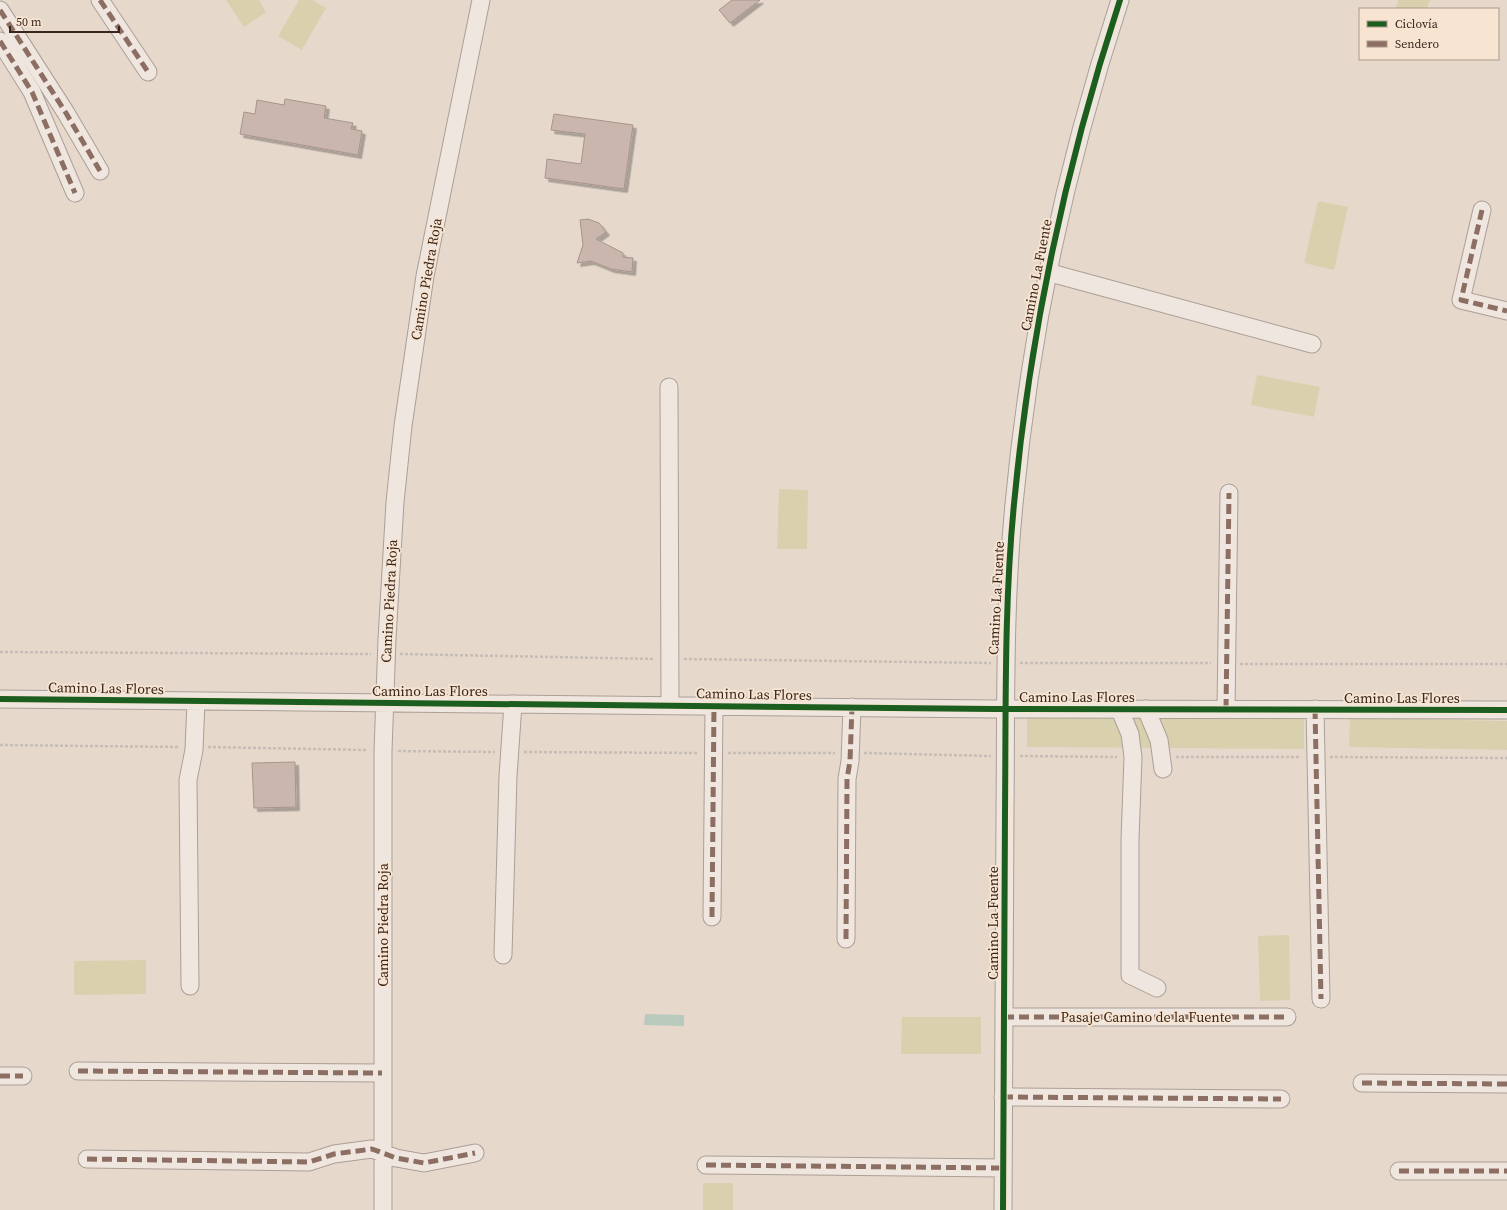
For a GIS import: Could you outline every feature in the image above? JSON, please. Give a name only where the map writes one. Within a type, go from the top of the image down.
[{"type":"street","points":[[100,0],[148,72]]},
{"type":"street","name":"Camino Piedra Roja","points":[[383,1210],[383,751],[386,654],[395,502],[413,350],[439,203],[482,0]]},
{"type":"street","name":"Camino La Fuente","points":[[1003,1210],[1006,756],[1005,663],[1009,566],[1019,454],[1029,380],[1047,272],[1083,121],[1120,0]]},
{"type":"street","points":[[0,10],[66,113],[100,170]]},
{"type":"street","points":[[0,41],[32,92],[76,193]]},
{"type":"street","points":[[1482,210],[1461,300],[1507,311]]},
{"type":"street","points":[[1047,272],[1312,344]]},
{"type":"street","points":[[669,387],[670,705]]},
{"type":"street","points":[[1226,709],[1229,494]]},
{"type":"street","name":"Camino Las Flores","points":[[0,699],[852,707],[1507,710]]},
{"type":"street","points":[[190,986],[188,780],[194,750],[196,701]]},
{"type":"street","points":[[503,955],[513,704]]},
{"type":"street","points":[[712,917],[714,705]]},
{"type":"street","points":[[846,939],[847,779],[851,753],[852,707]]},
{"type":"street","points":[[1119,708],[1130,734],[1133,757],[1130,840],[1130,975],[1157,988]]},
{"type":"street","points":[[1146,709],[1159,740],[1162,763]]},
{"type":"street","points":[[1315,709],[1321,999]]},
{"type":"street","name":"Pasaje Camino de la Fuente","points":[[1004,1017],[1287,1017]]},
{"type":"street","points":[[78,1071],[382,1073]]},
{"type":"street","points":[[0,1076],[23,1076]]},
{"type":"street","points":[[1362,1083],[1507,1084]]},
{"type":"street","points":[[1003,1097],[1281,1099]]},
{"type":"street","points":[[87,1159],[309,1162],[334,1154],[372,1149],[383,1155],[424,1163],[475,1153]]},
{"type":"street","points":[[706,1165],[1003,1168]]},
{"type":"street","points":[[1399,1171],[1507,1171]]},
{"type":"path","points":[[0,652],[386,654],[1005,663],[1507,664]]},
{"type":"path","points":[[383,751],[851,753],[1133,757]]},
{"type":"path","points":[[1162,763],[1316,757],[1507,758]]},
{"type":"shaded area","points":[[226,0],[259,0],[266,12],[244,27]]},
{"type":"shaded area","points":[[299,0],[312,0],[326,8],[302,50],[278,36]]},
{"type":"shaded area","points":[[1398,0],[1430,0],[1427,8],[1396,8]]},
{"type":"shaded area","points":[[1318,201],[1348,207],[1334,270],[1304,263]]},
{"type":"shaded area","points":[[1257,375],[1320,387],[1314,417],[1251,405]]},
{"type":"shaded area","points":[[779,489],[808,490],[807,549],[777,549]]},
{"type":"shaded area","points":[[1027,715],[1304,716],[1304,749],[1027,747]]},
{"type":"shaded area","points":[[1350,718],[1507,721],[1507,750],[1349,747]]},
{"type":"shaded area","points":[[1289,935],[1290,1000],[1260,1001],[1258,936]]},
{"type":"shaded area","points":[[146,960],[146,994],[74,995],[74,961]]},
{"type":"shaded area","points":[[645,1014],[684,1015],[684,1026],[644,1025]]},
{"type":"shaded area","points":[[902,1017],[981,1017],[981,1054],[901,1054]]},
{"type":"shaded area","points":[[703,1183],[733,1183],[733,1210],[703,1210]]},
{"type":"building","points":[[732,0],[760,0],[730,23],[719,10]]},
{"type":"building","points":[[285,99],[326,106],[324,118],[353,123],[351,129],[362,131],[358,155],[240,134],[244,112],[255,114],[257,100],[284,105]]},
{"type":"building","points":[[554,114],[633,125],[624,189],[545,178],[547,159],[581,164],[585,134],[551,130]]},
{"type":"building","points":[[588,219],[599,223],[606,232],[596,239],[623,253],[623,257],[633,258],[632,272],[611,269],[591,261],[577,263],[583,245],[580,220]]},
{"type":"building","points":[[295,762],[296,807],[254,808],[252,763]]},
{"type":"marked path","points":[[100,0],[148,72]]},
{"type":"marked path","points":[[0,10],[66,113],[100,171]]},
{"type":"marked path","points":[[0,41],[32,92],[75,193]]},
{"type":"marked path","points":[[1482,210],[1461,300],[1507,311]]},
{"type":"marked path","points":[[1226,709],[1229,493]]},
{"type":"marked path","points":[[712,917],[714,705]]},
{"type":"marked path","points":[[846,939],[847,779],[850,761],[852,707]]},
{"type":"marked path","points":[[1315,709],[1321,999]]},
{"type":"marked path","points":[[1004,1017],[1287,1017]]},
{"type":"marked path","points":[[78,1071],[382,1073]]},
{"type":"marked path","points":[[0,1076],[23,1076]]},
{"type":"marked path","points":[[1362,1083],[1507,1084]]},
{"type":"marked path","points":[[1003,1097],[1281,1099]]},
{"type":"marked path","points":[[87,1159],[309,1162],[334,1154],[372,1149],[396,1158],[424,1163],[475,1153]]},
{"type":"marked path","points":[[706,1165],[1003,1168]]},
{"type":"marked path","points":[[1399,1171],[1507,1171]]},
{"type":"cycle path","points":[[1003,1210],[1006,657],[1014,504],[1030,376],[1040,312],[1053,249],[1083,124],[1120,0]]},
{"type":"cycle path","points":[[0,699],[994,709],[1507,710]]}]
